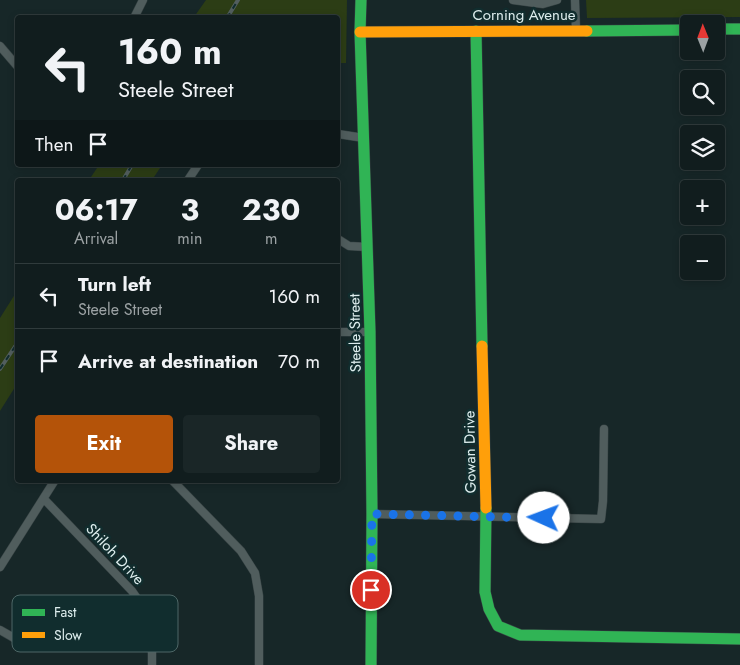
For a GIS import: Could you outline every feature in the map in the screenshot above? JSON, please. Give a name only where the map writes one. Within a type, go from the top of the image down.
[{"type":"street","points":[[135,15],[142,0]]},
{"type":"street","name":"Steele Street","points":[[361,0],[360,32],[370,332],[372,514],[370,665]]},
{"type":"street","points":[[513,0],[543,4],[557,0]]},
{"type":"street","points":[[575,0],[576,30]]},
{"type":"street","points":[[725,29],[740,29]]},
{"type":"street","name":"Gowan Drive","points":[[476,30],[486,516],[485,592],[489,609],[498,626],[520,635],[740,639]]},
{"type":"street","name":"Corning Avenue","points":[[360,32],[680,30]]},
{"type":"street","points":[[0,46],[15,64]]},
{"type":"street","points":[[340,134],[364,138]]},
{"type":"street","points":[[189,178],[197,167]]},
{"type":"street","points":[[340,240],[349,246],[367,247]]},
{"type":"street","points":[[340,332],[370,332]]},
{"type":"street","points":[[372,514],[602,519],[604,429]]},
{"type":"street","points":[[0,566],[53,483]]},
{"type":"street","points":[[175,483],[241,551],[255,573],[259,596],[259,665]]},
{"type":"street","name":"Shiloh Drive","points":[[44,499],[135,595]]},
{"type":"street","points":[[0,630],[12,637]]},
{"type":"street","name":"Shiloh Drive","points":[[152,652],[152,665]]},
{"type":"green space","points":[[206,0],[347,0],[346,63],[340,63],[340,15],[195,15]]},
{"type":"green space","points":[[586,0],[740,0],[740,17],[680,15],[680,17],[587,18]]},
{"type":"green space","points":[[98,167],[161,167],[153,178],[90,178]]},
{"type":"green space","points":[[15,294],[15,387],[0,411],[0,318]]},
{"type":"railway","points":[[229,15],[238,0]]},
{"type":"railway","points":[[124,178],[131,167]]},
{"type":"railway","points":[[0,369],[15,346]]},
{"type":"traffic: fast","points":[[361,0],[360,32],[370,332],[371,665]]},
{"type":"traffic: fast","points":[[725,29],[740,29]]},
{"type":"traffic: fast","points":[[587,31],[680,30]]},
{"type":"traffic: fast","points":[[476,31],[482,346]]},
{"type":"traffic: fast","points":[[486,508],[485,592],[489,609],[498,626],[520,635],[740,639]]},
{"type":"traffic: slow","points":[[360,32],[587,31]]},
{"type":"traffic: slow","points":[[482,346],[486,508]]},
{"type":"route","points":[[371,590],[372,514],[544,518]]}]
